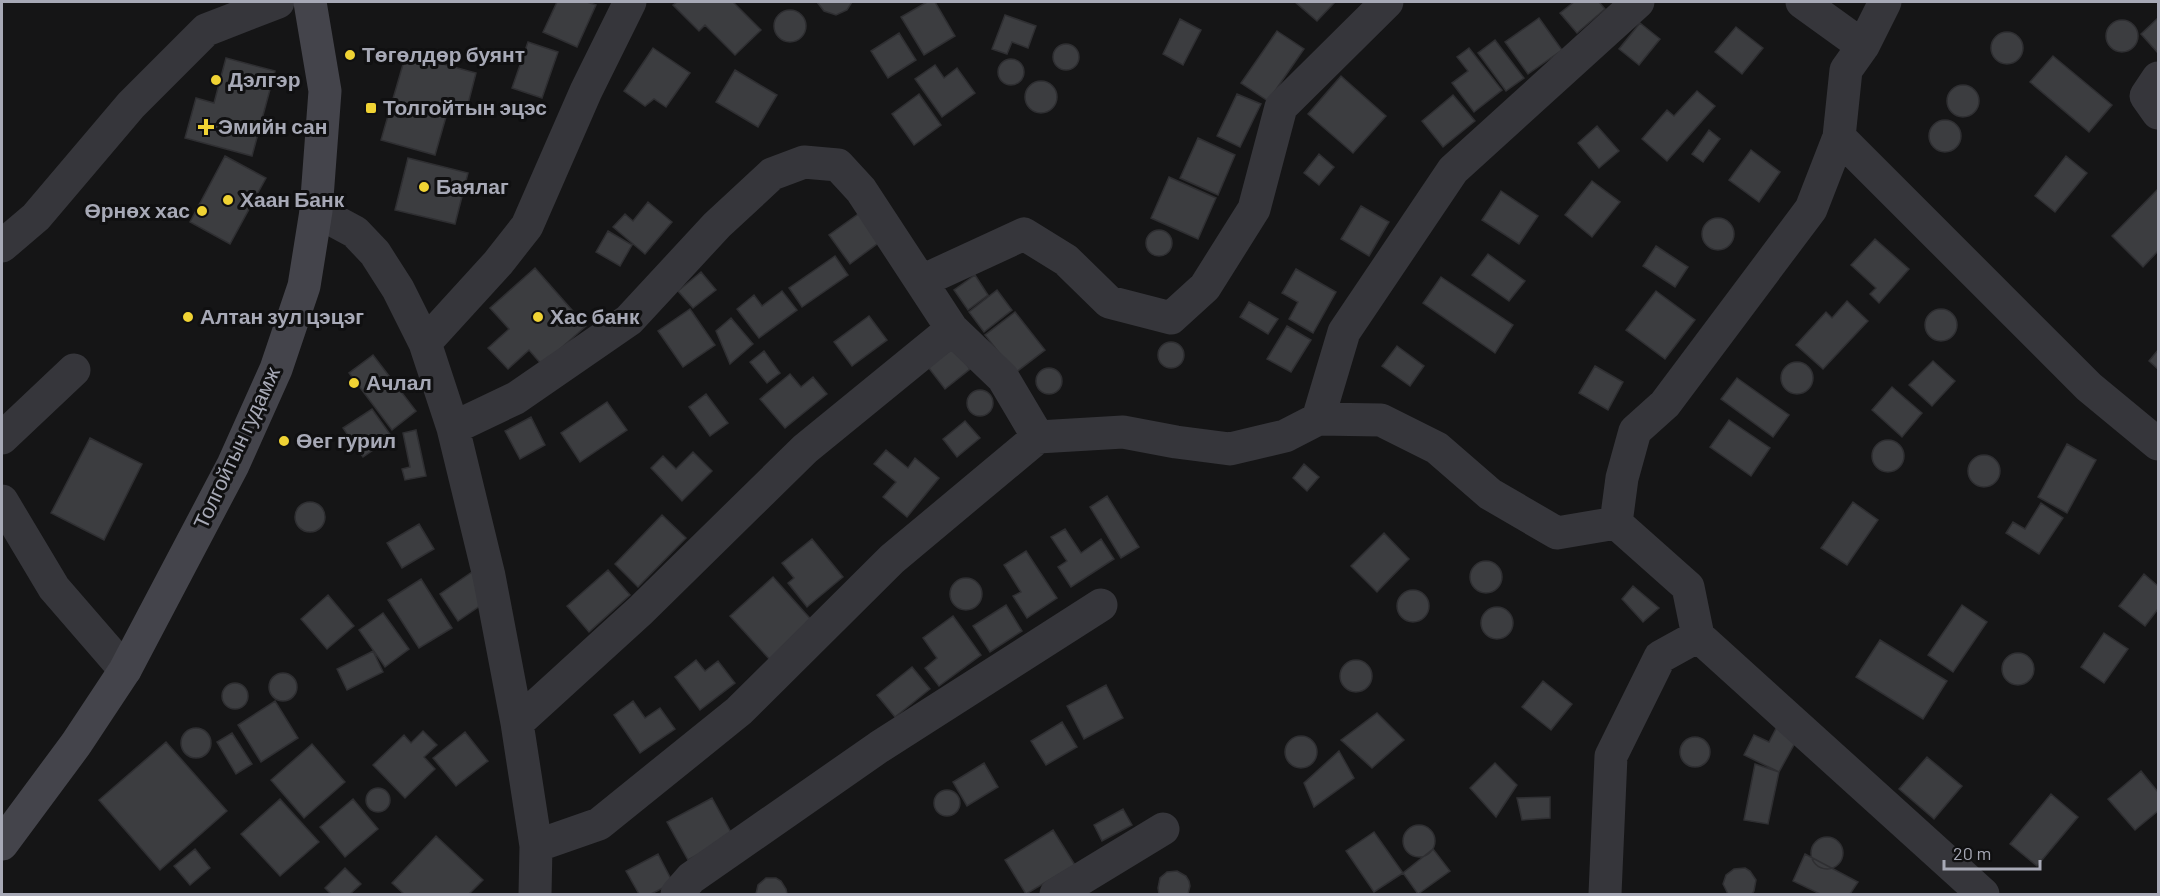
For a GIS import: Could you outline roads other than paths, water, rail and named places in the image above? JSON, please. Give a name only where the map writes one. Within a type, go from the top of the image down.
[{"type":"main road","name":"Толгойтын гудамж","points":[[2,844],[76,744],[125,670],[233,465],[276,369],[304,286],[316,210],[325,91],[310,2]]},
{"type":"street","points":[[2,246],[36,217],[131,105],[206,30],[278,2]]},
{"type":"street","points":[[425,343],[498,263],[526,226],[586,91],[630,2]]},
{"type":"street","points":[[922,281],[1024,234],[1066,260],[1108,302],[1171,318],[1205,286],[1254,209],[1281,107],[1387,2]]},
{"type":"street","points":[[1318,419],[1344,332],[1453,170],[1638,2]]},
{"type":"street","points":[[1802,2],[1863,46]]},
{"type":"street","points":[[1616,523],[1622,478],[1635,431],[1665,404],[1811,209],[1839,137],[1846,69],[1863,46],[1886,2]]},
{"type":"street","points":[[2158,78],[2146,96],[2158,113]]},
{"type":"street","points":[[1839,137],[2089,387],[2158,444]]},
{"type":"street","points":[[453,428],[516,398],[629,320],[717,225],[772,174],[804,162],[838,165],[861,190],[952,329],[1004,378],[1038,437]]},
{"type":"street","points":[[316,210],[355,232],[375,253],[398,289],[425,343],[453,428],[489,576],[517,723],[536,846],[535,894]]},
{"type":"street","points":[[517,723],[641,610],[805,449],[952,329]]},
{"type":"street","points":[[2,438],[74,370]]},
{"type":"street","points":[[536,846],[599,824],[739,711],[891,560],[1038,437],[1123,432],[1230,449],[1285,436],[1318,419],[1381,420],[1437,448],[1490,494],[1557,533],[1616,523]]},
{"type":"street","points":[[2,501],[54,588],[125,670]]},
{"type":"street","points":[[1616,523],[1688,587],[1698,636],[1983,894]]},
{"type":"street","points":[[677,894],[690,878],[879,747],[1101,606]]},
{"type":"street","points":[[1605,894],[1611,756],[1660,657],[1698,636]]},
{"type":"street","points":[[1056,894],[1163,830]]},
{"type":"place","name":"Төгөлдөр буянт","points":[[350,55]]},
{"type":"place","name":"Дэлгэр","points":[[216,80]]},
{"type":"place","name":"Толгойтын эцэс","points":[[371,108]]},
{"type":"place","name":"Эмийн сан","points":[[206,127]]},
{"type":"place","name":"Баялаг","points":[[424,187]]},
{"type":"place","name":"Хаан Банк","points":[[228,200]]},
{"type":"place","name":"Өрнөх хас","points":[[202,211]]},
{"type":"place","name":"Алтан зул цэцэг","points":[[188,317]]},
{"type":"place","name":"Хас банк","points":[[538,317]]},
{"type":"place","name":"Ачлал","points":[[354,383]]},
{"type":"place","name":"Өег гурил","points":[[284,441]]}]
